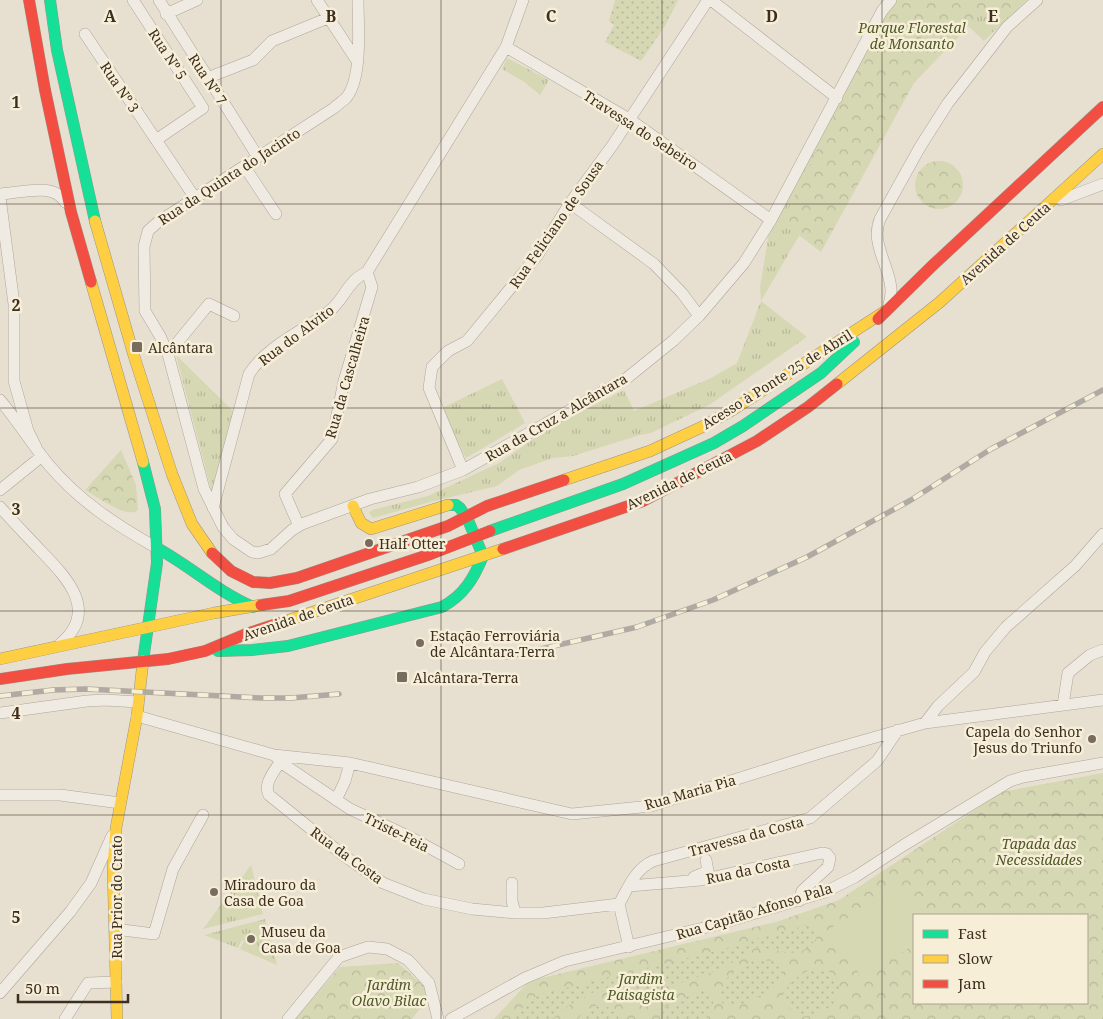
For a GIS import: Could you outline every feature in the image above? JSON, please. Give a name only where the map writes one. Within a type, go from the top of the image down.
[{"type":"main road","name":"Rua Prior do Crato","points":[[29,0],[45,90],[71,212],[155,509],[156,579],[136,716],[116,828],[113,868],[117,1019]]},
{"type":"main road","name":"Acesso à Ponte 25 de Abril","points":[[50,0],[58,50],[91,206],[134,356],[182,502],[192,524],[215,558],[231,572],[253,582],[270,583],[297,578],[448,526],[487,506],[650,451],[704,426],[734,409],[887,310]]},
{"type":"main road","name":"Avenida de Ceuta","points":[[0,659],[214,613],[289,600],[428,555],[623,484],[721,439],[767,411],[821,373],[932,266],[1103,107]]},
{"type":"main road","name":"Avenida de Ceuta","points":[[0,679],[67,669],[168,659],[205,651],[246,634],[643,501],[758,440],[808,407],[940,302],[1103,154]]},
{"type":"main road","points":[[205,651],[252,650],[288,646],[442,607],[453,602],[464,593],[475,576],[483,556],[463,509],[456,505],[444,506],[371,530],[361,524],[353,506]]},
{"type":"main road","points":[[434,509],[443,515],[462,563]]},
{"type":"main road","points":[[157,548],[177,559],[234,600],[253,607]]},
{"type":"street","name":"Rua Nº 5","points":[[133,0],[203,108],[156,140]]},
{"type":"street","name":"Rua Nº 7","points":[[159,0],[166,14],[258,156]]},
{"type":"street","points":[[166,14],[197,0]]},
{"type":"street","points":[[316,0],[357,61]]},
{"type":"street","name":"Rua da Quinta do Jacinto","points":[[214,508],[204,489],[168,354],[145,311],[144,247],[148,231],[158,222],[334,108],[346,97],[354,84],[357,61],[358,0]]},
{"type":"street","name":"Rua do Alvito","points":[[214,508],[249,374],[257,362],[289,337],[339,303],[355,280],[368,272],[506,47],[523,0]]},
{"type":"street","points":[[710,0],[838,98]]},
{"type":"street","name":"Rua Feliciano de Sousa","points":[[463,470],[429,388],[432,366],[448,351],[467,341],[491,314],[536,256],[570,203],[612,146],[710,0]]},
{"type":"street","name":"Rua da Cruz a Alcântara","points":[[214,508],[223,527],[233,539],[252,552],[258,553],[271,549],[299,526],[370,499],[418,487],[463,470],[627,378],[674,340],[699,316],[744,264],[771,220],[838,98],[878,19],[890,0]]},
{"type":"street","points":[[887,310],[892,295],[891,281],[881,256],[877,226],[880,219],[920,147],[948,103],[1007,27],[1036,0]]},
{"type":"street","points":[[207,78],[253,60],[272,41],[328,18]]},
{"type":"street","name":"Rua Nº 3","points":[[85,34],[195,198]]},
{"type":"street","name":"Travessa do Sebeiro","points":[[506,47],[629,119],[771,220]]},
{"type":"street","points":[[244,166],[276,214]]},
{"type":"street","points":[[1048,205],[1103,184]]},
{"type":"street","points":[[39,451],[28,431],[14,381],[14,304],[0,196],[45,189],[56,192],[62,197],[71,212]]},
{"type":"street","points":[[570,203],[654,264],[682,293],[699,316]]},
{"type":"street","name":"Rua da Cascalheira","points":[[299,526],[285,494],[332,439],[344,381],[372,287],[368,272]]},
{"type":"street","points":[[168,354],[209,304],[234,316]]},
{"type":"street","points":[[0,400],[39,451],[67,484],[88,504],[121,528],[157,548]]},
{"type":"street","points":[[0,490],[39,451]]},
{"type":"street","points":[[0,508],[66,576],[76,596],[79,617],[76,627],[71,635],[56,647]]},
{"type":"street","points":[[924,723],[938,706],[974,672],[985,652],[1006,627],[1075,566],[1103,534]]},
{"type":"street","points":[[1063,705],[1068,673],[1090,655],[1103,650]]},
{"type":"street","name":"Rua Maria Pia","points":[[277,758],[350,764],[572,814],[651,806],[924,723],[1103,700]]},
{"type":"street","points":[[0,713],[87,701],[138,702]]},
{"type":"street","points":[[136,716],[277,758]]},
{"type":"street","name":"Travessa da Costa","points":[[629,886],[642,867],[653,861],[810,818],[877,761],[898,730]]},
{"type":"street","name":"Triste-Feia","points":[[277,758],[350,809],[410,837],[459,864]]},
{"type":"street","name":"Rua da Costa","points":[[277,758],[266,790],[269,795],[342,855],[383,883],[424,899],[450,906],[515,913],[543,913],[618,904]]},
{"type":"street","name":"Rua Capitão Afonso Pala","points":[[451,1019],[543,969],[565,961],[716,925],[825,892],[848,881],[1010,781],[1103,763]]},
{"type":"street","points":[[336,800],[345,781],[350,764]]},
{"type":"street","points":[[0,795],[60,795],[120,803]]},
{"type":"street","points":[[115,929],[154,934],[173,870],[203,815]]},
{"type":"street","points":[[0,993],[70,912],[91,883],[116,828]]},
{"type":"street","name":"Rua da Costa","points":[[629,886],[701,880],[822,853],[827,854],[830,858],[828,866],[802,891],[799,901]]},
{"type":"street","points":[[683,881],[708,871],[706,860]]},
{"type":"street","points":[[512,882],[512,901],[515,913]]},
{"type":"street","points":[[629,886],[618,904],[629,947]]},
{"type":"street","points":[[288,1019],[339,957],[368,947],[387,949],[408,960],[428,983],[438,1019]]},
{"type":"street","points":[[65,1019],[88,983],[116,982]]},
{"type":"green space","points":[[615,0],[678,0],[665,26],[641,61],[605,42],[614,25],[609,21]]},
{"type":"green space","name":"Parque Florestal de Monsanto","points":[[897,0],[1027,0],[984,41],[965,23],[900,99],[803,229],[761,301],[760,287],[771,220]]},
{"type":"green space","name":"Parque Florestal de Monsanto","points":[[897,0],[1024,0],[1000,22],[986,8],[914,83],[821,252],[782,222],[881,17]]},
{"type":"green space","points":[[507,58],[549,80],[540,95],[523,81],[502,69]]},
{"type":"green space","points":[[939,161],[948,163],[956,168],[961,176],[963,185],[961,194],[956,202],[948,207],[939,209],[930,207],[922,202],[917,194],[915,185],[917,176],[922,168],[930,163]]},
{"type":"green space","points":[[761,301],[807,337],[709,405],[651,433],[573,456],[553,458],[519,470],[497,486],[373,518],[369,513],[372,510],[428,496],[499,463],[553,425],[624,390],[634,411],[711,378],[737,363]]},
{"type":"green space","points":[[176,355],[234,412],[213,497]]},
{"type":"green space","points":[[502,379],[525,423],[466,458],[440,409]]},
{"type":"green space","points":[[121,450],[136,485],[138,510],[133,512],[120,510],[85,490]]},
{"type":"green space","name":"Tapada das Necessidades","points":[[1103,773],[1103,1019],[494,1019],[529,981],[776,922],[839,900],[1002,792]]},
{"type":"green space","points":[[251,865],[263,914],[203,929],[232,890],[237,893],[242,888],[237,884]]},
{"type":"green space","points":[[899,887],[915,914],[913,914],[913,946],[861,977],[831,928]]},
{"type":"green space","points":[[265,919],[277,965],[240,949],[244,941],[242,940],[238,948],[204,935]]},
{"type":"green space","name":"Jardim Paisagista","points":[[809,925],[816,932],[817,938],[809,947],[799,952],[790,953],[759,947],[749,951],[725,968],[674,985],[665,994],[642,1002],[621,999],[607,992],[596,991],[571,1004],[552,1019],[514,1019],[520,1010],[537,995],[739,945],[760,937]]},
{"type":"green space","points":[[758,960],[775,961],[781,964],[784,971],[781,977],[764,993],[749,1001],[734,1006],[723,1004],[721,996],[725,981],[744,965]]},
{"type":"green space","name":"Jardim Olavo Bilac","points":[[398,963],[425,987],[425,1002],[412,1019],[295,1019],[340,967]]},
{"type":"green space","points":[[825,968],[837,978],[840,988],[832,1006],[818,1013],[803,1017],[786,1004],[783,992],[801,974]]},
{"type":"green space","name":"Jardim Paisagista","points":[[701,990],[710,994],[713,1002],[714,1009],[706,1019],[660,1019],[665,1007]]},
{"type":"green space","name":"Jardim Paisagista","points":[[598,1005],[615,1009],[619,1015],[618,1019],[577,1019],[589,1009]]},
{"type":"railway","points":[[506,657],[637,627],[713,600],[807,557],[911,500],[991,449],[1103,390]]},
{"type":"railway","points":[[0,696],[53,690],[86,689],[260,698],[291,698],[339,694]]},
{"type":"traffic: fast","points":[[50,0],[57,50],[95,221]]},
{"type":"traffic: fast","points":[[490,531],[623,484],[714,443],[743,426],[821,373],[854,342]]},
{"type":"traffic: fast","points":[[143,462],[155,509],[157,563],[143,661]]},
{"type":"traffic: fast","points":[[218,651],[288,646],[442,607],[450,602],[467,585],[476,572],[483,556],[468,520],[460,508],[456,505],[448,505]]},
{"type":"traffic: fast","points":[[157,548],[228,594],[253,607]]},
{"type":"traffic: slow","points":[[837,384],[940,302],[1103,154]]},
{"type":"traffic: slow","points":[[95,221],[134,356],[172,474],[192,524],[212,553]]},
{"type":"traffic: slow","points":[[91,282],[143,462]]},
{"type":"traffic: slow","points":[[564,480],[650,451],[704,426],[734,409],[887,310]]},
{"type":"traffic: slow","points":[[353,506],[361,523],[371,529],[448,505]]},
{"type":"traffic: slow","points":[[286,621],[503,549]]},
{"type":"traffic: slow","points":[[0,659],[214,613],[261,605]]},
{"type":"traffic: slow","points":[[117,1019],[113,868],[116,828],[137,716],[143,661]]},
{"type":"traffic: jam","points":[[29,0],[45,90],[71,212],[91,282]]},
{"type":"traffic: jam","points":[[878,319],[932,266],[1103,107]]},
{"type":"traffic: jam","points":[[503,549],[643,501],[757,441],[808,407],[837,384]]},
{"type":"traffic: jam","points":[[212,553],[231,571],[253,582],[270,583],[297,578],[448,526],[487,506],[564,480]]},
{"type":"traffic: jam","points":[[261,605],[289,601],[428,555],[490,531]]},
{"type":"traffic: jam","points":[[0,679],[67,669],[168,659],[205,651],[246,634],[286,621]]},
{"type":"place","name":"Alcântara","points":[[137,347]]},
{"type":"place","name":"Half Otter","points":[[369,543]]},
{"type":"place","name":"Estação Ferroviária de Alcântara-Terra","points":[[420,643]]},
{"type":"place","name":"Alcântara-Terra","points":[[402,677]]},
{"type":"place","name":"Capela do Senhor Jesus do Triunfo","points":[[1092,739]]},
{"type":"place","name":"Miradouro da Casa de Goa","points":[[214,892]]},
{"type":"place","name":"Museu da Casa de Goa","points":[[251,939]]}]
